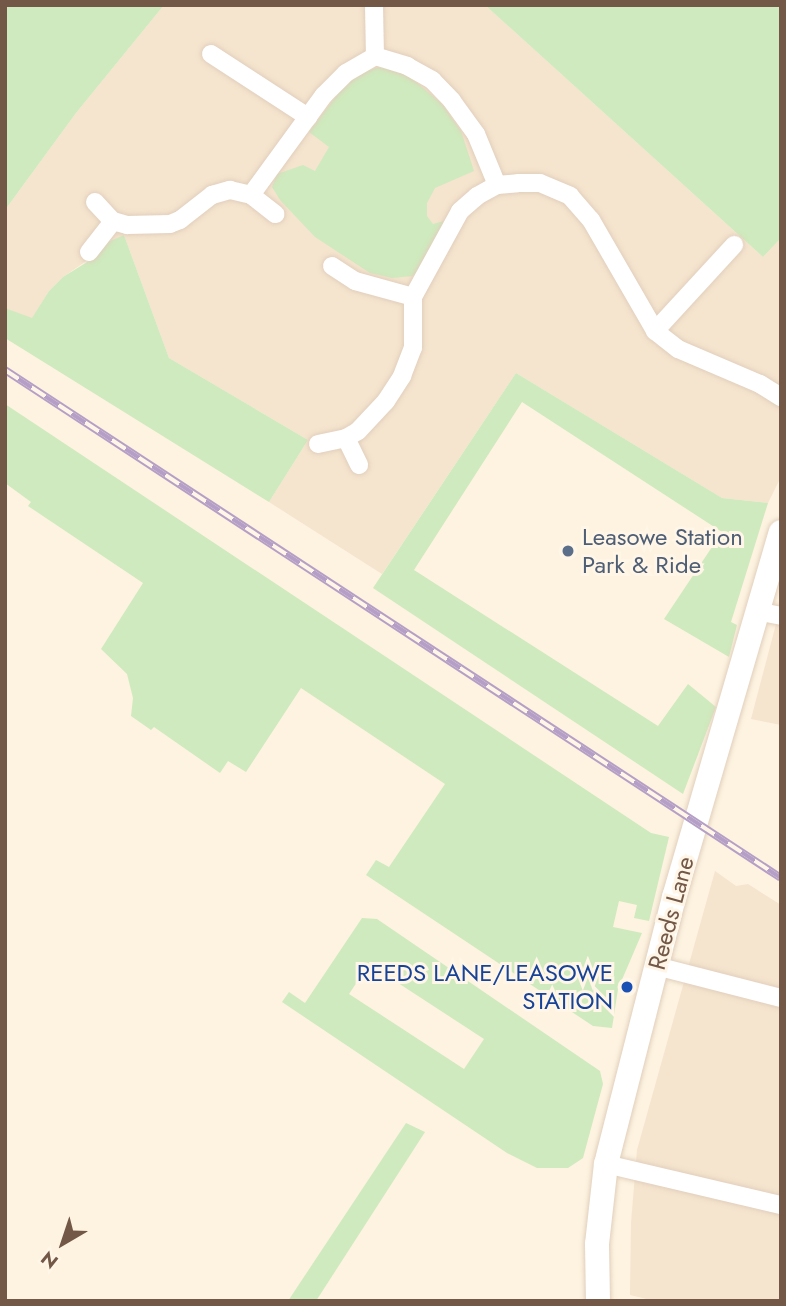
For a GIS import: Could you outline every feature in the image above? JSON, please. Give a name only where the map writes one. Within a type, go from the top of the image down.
[{"type":"street","points":[[374,5],[375,56]]},
{"type":"street","points":[[211,54],[308,117]]},
{"type":"street","points":[[251,195],[308,117],[346,73],[375,56],[407,66],[432,80],[452,101],[476,134],[497,185]]},
{"type":"street","points":[[318,444],[346,438],[371,418],[402,376],[413,348],[412,297],[460,211],[477,195],[497,185],[540,183],[570,196],[591,220],[655,331],[678,349],[723,371],[760,384],[781,397]]},
{"type":"street","points":[[95,202],[113,221],[127,225],[170,223],[180,220],[212,195],[230,190],[251,195],[275,214]]},
{"type":"street","points":[[89,252],[113,221]]},
{"type":"street","points":[[655,331],[734,245]]},
{"type":"street","points":[[332,266],[355,281],[412,297]]},
{"type":"street","points":[[346,438],[359,465]]},
{"type":"street","name":"Reeds Lane","points":[[598,1301],[599,1221],[606,1164],[656,966],[756,611],[781,532]]},
{"type":"street","points":[[756,611],[781,617]]},
{"type":"street","points":[[656,966],[781,998]]},
{"type":"street","points":[[606,1164],[781,1205]]},
{"type":"shaded area","points":[[164,5],[485,5],[763,257],[781,238],[781,477],[768,503],[722,498],[516,373],[382,574],[269,502],[308,440],[169,358],[124,235],[63,277],[49,291],[32,319],[5,308],[5,210],[76,113]]},
{"type":"shaded area","points":[[781,605],[781,725],[751,719]]},
{"type":"shaded area","points":[[715,871],[736,886],[748,884],[781,905],[781,1301],[655,1301],[630,1295],[631,1223],[637,1150]]},
{"type":"green space","points":[[5,5],[164,5],[76,113],[5,210]]},
{"type":"green space","points":[[485,5],[781,5],[781,238],[763,257]]},
{"type":"green space","points":[[383,66],[402,70],[442,104],[461,131],[474,171],[435,188],[427,203],[427,216],[433,224],[444,221],[422,267],[413,276],[392,278],[370,273],[315,237],[280,200],[272,187],[277,174],[303,165],[315,171],[329,147],[309,132],[352,75]]},
{"type":"green space","points":[[124,235],[169,358],[308,440],[269,502],[5,338],[5,308],[32,318],[49,291],[63,277],[92,259],[108,242]]},
{"type":"green space","points":[[516,373],[722,498],[768,503],[731,622],[737,625],[729,657],[664,619],[722,532],[522,402],[414,570],[658,726],[688,684],[716,707],[683,794],[373,588]]},
{"type":"green space","points":[[5,404],[651,833],[669,837],[649,921],[634,918],[637,905],[619,901],[613,927],[642,933],[618,989],[612,1028],[593,1026],[366,875],[376,860],[389,867],[445,784],[301,688],[246,772],[228,761],[220,773],[154,727],[151,730],[131,716],[133,698],[127,674],[101,649],[143,583],[28,506],[31,502],[5,483]]},
{"type":"green space","points":[[362,918],[377,919],[600,1071],[603,1084],[583,1158],[568,1168],[537,1168],[507,1153],[282,1002],[289,992],[305,1003]],"holes":[[[369,964],[484,1039],[464,1069],[349,994]]]},
{"type":"green space","points":[[406,1123],[425,1132],[316,1301],[288,1301]]},
{"type":"railway","points":[[5,370],[781,878]]},
{"type":"place","name":"Leasowe Station Park & Ride","points":[[568,551]]},
{"type":"place","name":"REEDS LANE/LEASOWE STATION","points":[[627,987]]}]
